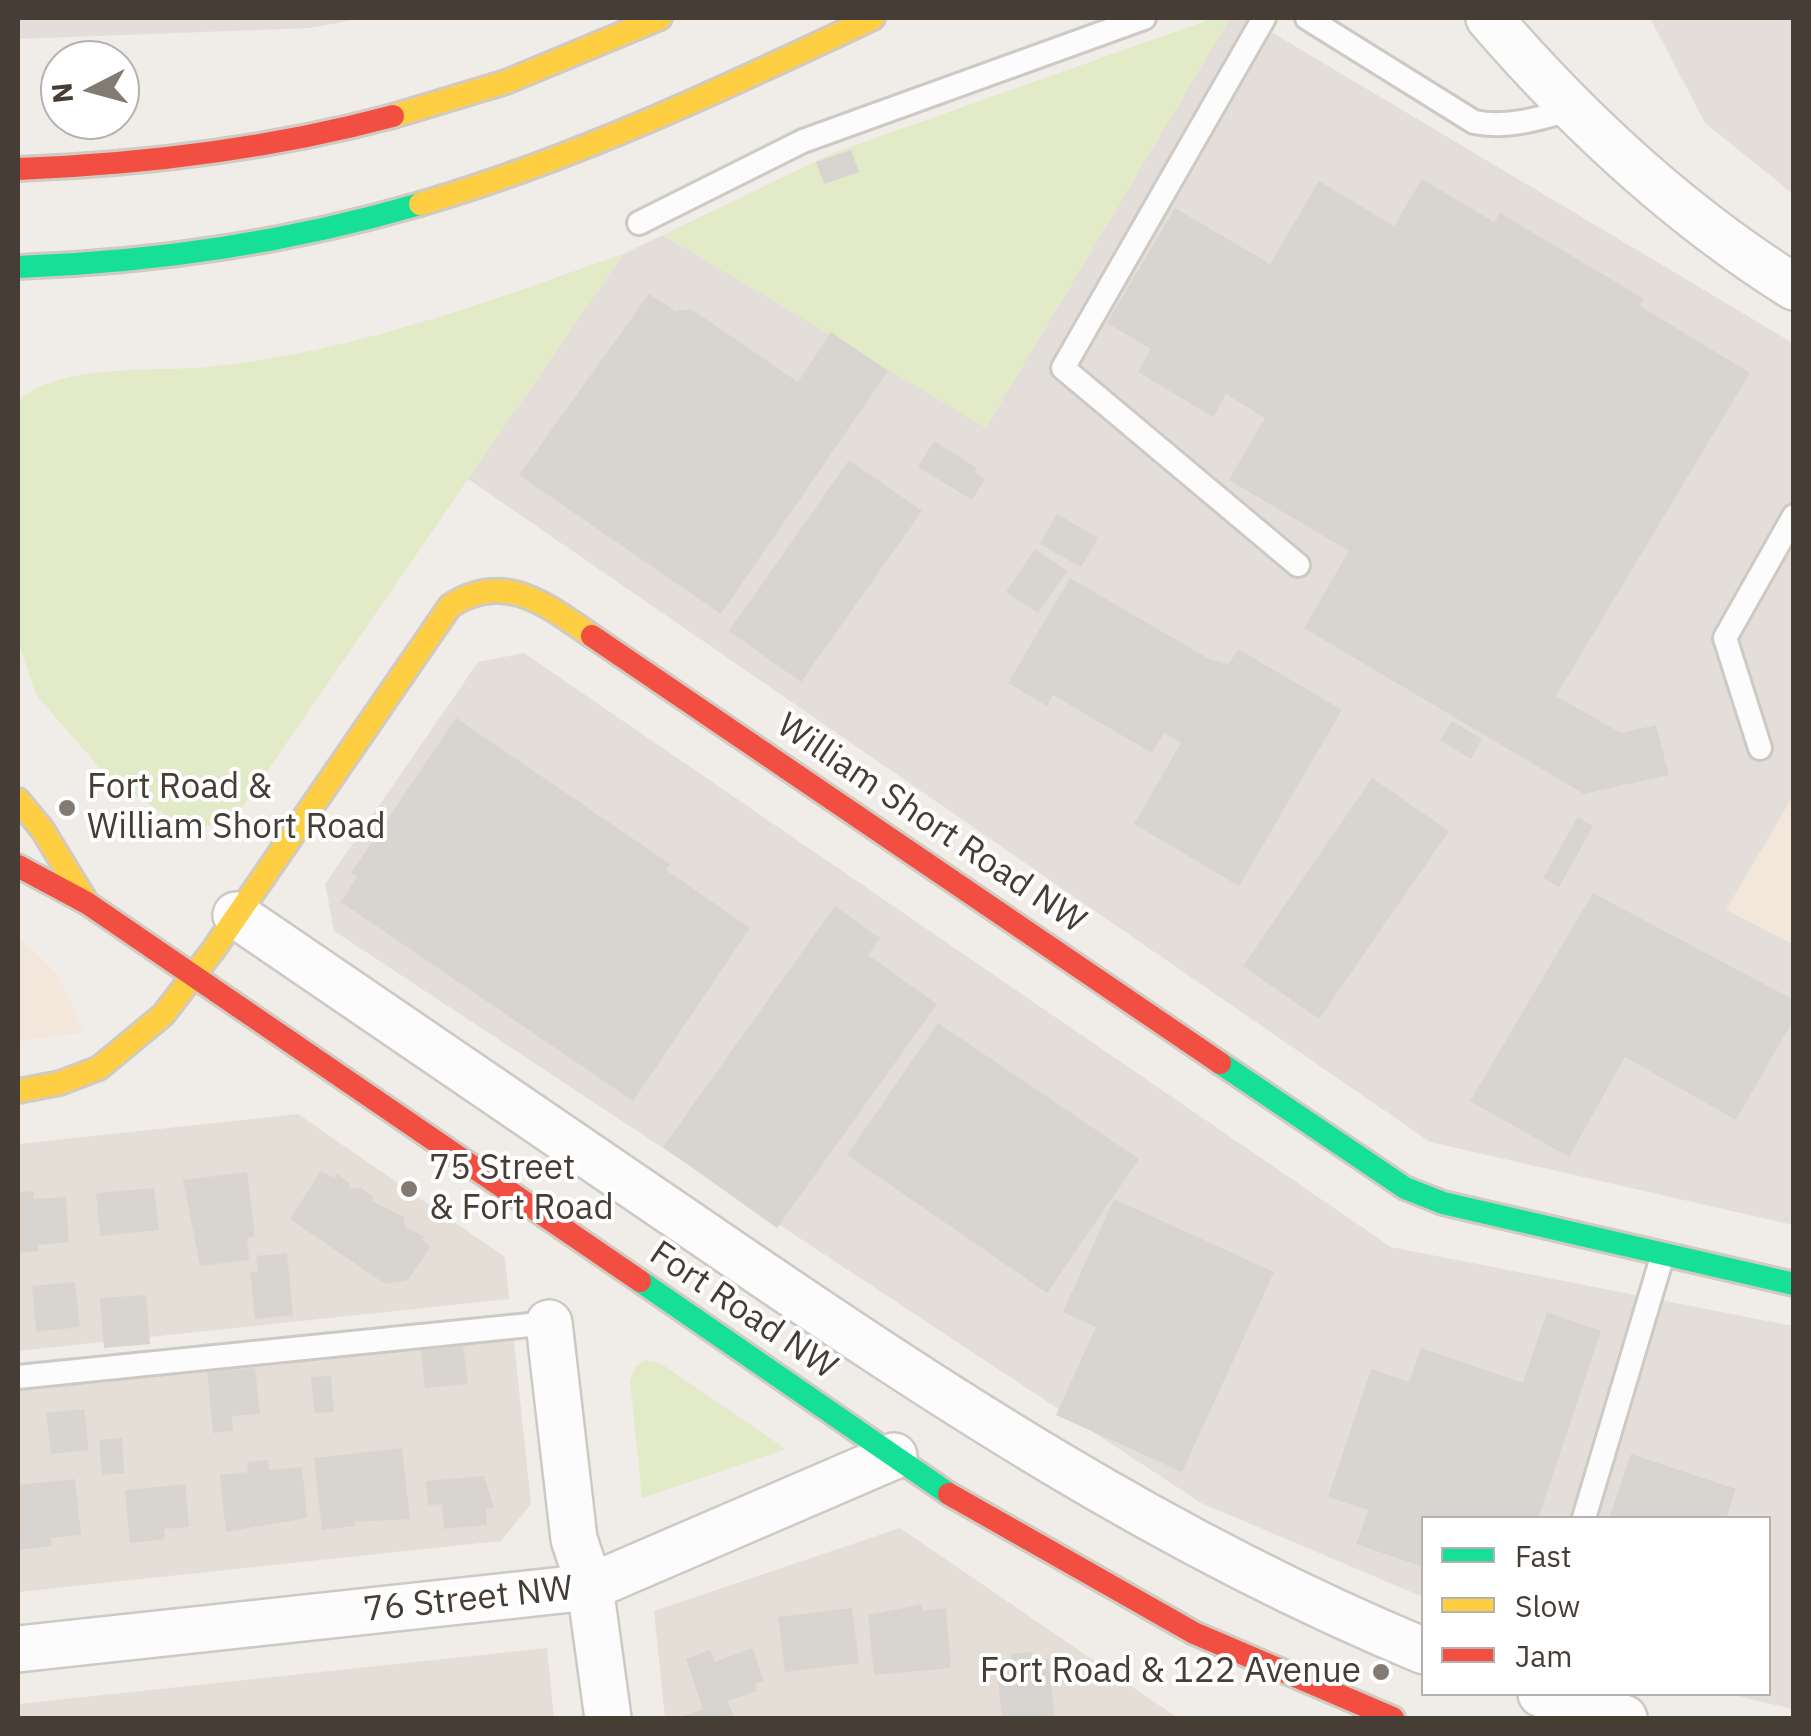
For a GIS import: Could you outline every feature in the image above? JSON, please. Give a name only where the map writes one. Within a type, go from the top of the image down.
[{"type":"street","points":[[18,169],[162,162],[329,136],[518,77],[660,18]]},
{"type":"street","points":[[18,267],[172,260],[266,246],[380,220],[542,167],[873,18]]},
{"type":"street","points":[[1489,18],[1572,109],[1700,220],[1794,287]]},
{"type":"street","points":[[18,280],[53,267]]},
{"type":"street","name":"William Short Road NW","points":[[18,1090],[66,1082],[123,1053],[193,975],[450,606],[471,590],[514,590],[551,608],[1404,1188],[1443,1203],[1794,1284]]},
{"type":"street","name":"Fort Road NW","points":[[18,800],[42,829],[87,902]]},
{"type":"street","name":"Fort Road NW","points":[[18,866],[87,902],[894,1456],[1074,1570],[1194,1633],[1394,1718]]},
{"type":"street","points":[[236,915],[941,1395],[1116,1502],[1322,1609],[1421,1650]]},
{"type":"street","points":[[549,1322],[574,1540],[590,1587],[608,1718]]},
{"type":"street","name":"76 Street NW","points":[[18,1649],[590,1587],[894,1456]]},
{"type":"lane","points":[[639,223],[803,141],[1144,18]]},
{"type":"lane","points":[[1264,18],[1064,368],[1298,566]]},
{"type":"lane","points":[[1307,18],[1474,122],[1492,126],[1530,121],[1572,109]]},
{"type":"lane","points":[[1760,748],[1725,638],[1794,516]]},
{"type":"lane","points":[[1585,1516],[1662,1254]]},
{"type":"lane","points":[[18,1377],[549,1322]]},
{"type":"lane","points":[[1328,1718],[1337,1695]]},
{"type":"shaded area","points":[[18,18],[364,18],[310,28],[18,39]]},
{"type":"shaded area","points":[[1230,18],[1248,18],[1793,343],[1793,796],[1726,910],[1793,944],[1793,1225],[1430,1142],[468,479],[623,254],[663,235],[986,427]]},
{"type":"shaded area","points":[[1650,18],[1793,18],[1793,194],[1705,123]]},
{"type":"shaded area","points":[[524,653],[1391,1247],[1793,1326],[1793,1709],[1737,1696],[1771,1696],[1771,1516],[1421,1516],[1421,1596],[1201,1503],[334,931],[325,884],[478,662]]},
{"type":"shaded area","points":[[1793,796],[1793,944],[1725,910]]},
{"type":"shaded area","points":[[18,937],[57,974],[85,1032],[18,1041]]},
{"type":"shaded area","points":[[298,1114],[505,1257],[509,1299],[18,1351],[18,1144]]},
{"type":"shaded area","points":[[513,1333],[531,1504],[501,1541],[18,1592],[18,1385]]},
{"type":"shaded area","points":[[900,1528],[1178,1718],[665,1718],[654,1611]]},
{"type":"shaded area","points":[[547,1648],[554,1718],[18,1718],[18,1704]]},
{"type":"green space","points":[[1214,18],[1230,18],[986,428],[663,235],[833,153]]},
{"type":"green space","points":[[623,254],[233,821],[187,830],[107,776],[36,695],[18,641],[18,403],[33,390],[79,375],[207,367],[314,350],[418,323]]},
{"type":"green space","points":[[645,1360],[660,1363],[786,1449],[642,1498],[630,1381],[635,1367]]},
{"type":"building","points":[[851,150],[859,172],[824,184],[816,162]]},
{"type":"building","points":[[1422,179],[1494,222],[1500,213],[1644,299],[1640,306],[1750,373],[1556,696],[1621,733],[1656,725],[1669,775],[1584,794],[1304,628],[1349,551],[1229,480],[1265,418],[1226,394],[1213,417],[1138,372],[1151,349],[1107,323],[1175,208],[1270,264],[1319,181],[1394,226]]},
{"type":"building","points":[[649,294],[675,311],[691,309],[798,382],[831,332],[888,371],[721,614],[519,475]]},
{"type":"building","points":[[934,441],[977,468],[974,472],[985,479],[972,500],[918,467]]},
{"type":"building","points":[[849,460],[922,511],[801,682],[729,631]]},
{"type":"building","points":[[1057,514],[1098,538],[1081,567],[1040,544]]},
{"type":"building","points":[[1035,549],[1067,571],[1038,613],[1006,592]]},
{"type":"building","points":[[1070,578],[1209,659],[1229,664],[1238,649],[1342,710],[1239,886],[1134,824],[1181,743],[1164,733],[1152,753],[1053,695],[1047,706],[1008,683]]},
{"type":"building","points":[[456,718],[670,864],[666,870],[750,928],[633,1101],[341,902],[357,877],[351,873]]},
{"type":"building","points":[[1452,721],[1482,739],[1471,759],[1440,740]]},
{"type":"building","points":[[1372,778],[1449,831],[1319,1019],[1243,966]]},
{"type":"building","points":[[1578,817],[1593,826],[1559,887],[1543,878]]},
{"type":"building","points":[[1593,893],[1794,1000],[1794,1019],[1736,1120],[1625,1057],[1569,1157],[1470,1101]]},
{"type":"building","points":[[835,906],[880,938],[868,955],[937,1004],[777,1228],[663,1147]]},
{"type":"building","points":[[938,1023],[1139,1159],[1047,1293],[847,1155]]},
{"type":"building","points":[[321,1171],[334,1178],[337,1174],[349,1183],[349,1189],[361,1188],[374,1197],[372,1201],[404,1217],[405,1227],[425,1237],[422,1240],[431,1246],[408,1280],[385,1284],[290,1219]]},
{"type":"building","points":[[247,1172],[255,1236],[247,1238],[249,1260],[200,1266],[183,1180]]},
{"type":"building","points":[[154,1188],[159,1230],[100,1236],[96,1193]]},
{"type":"building","points":[[34,1191],[34,1199],[66,1197],[69,1242],[38,1245],[39,1251],[18,1253],[18,1192]]},
{"type":"building","points":[[1114,1199],[1274,1272],[1182,1472],[1056,1415],[1096,1327],[1063,1312]]},
{"type":"building","points":[[287,1253],[293,1315],[255,1319],[250,1272],[258,1271],[256,1256]]},
{"type":"building","points":[[75,1282],[80,1327],[36,1332],[32,1286]]},
{"type":"building","points":[[146,1295],[150,1344],[104,1348],[100,1298]]},
{"type":"building","points":[[1547,1312],[1601,1331],[1539,1516],[1421,1516],[1421,1566],[1356,1544],[1368,1510],[1328,1497],[1371,1369],[1409,1382],[1421,1348],[1523,1383]]},
{"type":"building","points":[[463,1345],[468,1384],[425,1388],[421,1349]]},
{"type":"building","points":[[255,1368],[260,1414],[232,1416],[233,1431],[213,1433],[207,1372]]},
{"type":"building","points":[[331,1376],[334,1412],[314,1413],[311,1377]]},
{"type":"building","points":[[84,1409],[89,1450],[51,1454],[46,1413]]},
{"type":"building","points":[[122,1438],[124,1473],[102,1475],[99,1440]]},
{"type":"building","points":[[402,1448],[410,1519],[355,1522],[355,1526],[322,1530],[314,1458]]},
{"type":"building","points":[[1631,1454],[1736,1489],[1727,1516],[1610,1516]]},
{"type":"building","points":[[268,1460],[269,1470],[302,1467],[307,1518],[226,1532],[220,1475],[248,1472],[247,1462]]},
{"type":"building","points":[[484,1476],[494,1508],[486,1509],[487,1525],[444,1529],[442,1504],[428,1505],[426,1481]]},
{"type":"building","points":[[75,1479],[81,1535],[51,1538],[52,1546],[18,1550],[18,1485]]},
{"type":"building","points":[[185,1484],[189,1527],[164,1529],[165,1539],[130,1543],[125,1490]]},
{"type":"building","points":[[922,1604],[923,1611],[946,1608],[951,1668],[874,1675],[868,1615]]},
{"type":"building","points":[[852,1608],[859,1663],[785,1672],[778,1617]]},
{"type":"building","points":[[753,1648],[764,1681],[755,1684],[757,1691],[728,1701],[734,1718],[677,1718],[703,1709],[686,1659],[710,1650],[715,1662]]},
{"type":"building","points":[[1032,1652],[1033,1660],[1048,1659],[1055,1718],[1002,1718],[996,1665],[1012,1663],[1011,1654]]},
{"type":"traffic: fast","points":[[18,267],[120,261],[221,248],[320,230],[420,204]]},
{"type":"traffic: fast","points":[[1220,1063],[1405,1188],[1443,1203],[1794,1284]]},
{"type":"traffic: fast","points":[[640,1281],[949,1494]]},
{"type":"traffic: slow","points":[[393,116],[506,82],[660,18]]},
{"type":"traffic: slow","points":[[420,204],[593,143],[873,18]]},
{"type":"traffic: slow","points":[[18,1091],[60,1083],[99,1068],[163,1015],[214,949],[450,606],[470,596],[507,591],[542,603],[592,636]]},
{"type":"traffic: slow","points":[[18,800],[42,829],[87,903]]},
{"type":"traffic: jam","points":[[18,169],[207,153],[301,138],[393,116]]},
{"type":"traffic: jam","points":[[592,636],[1220,1063]]},
{"type":"traffic: jam","points":[[18,866],[87,903],[640,1281]]},
{"type":"traffic: jam","points":[[949,1494],[1194,1633],[1393,1718]]},
{"type":"place","name":"Fort Road & William Short Road","points":[[67,808]]},
{"type":"place","name":"75 Street & Fort Road","points":[[409,1189]]},
{"type":"place","name":"Fort Road & 122 Avenue","points":[[1381,1672]]}]
